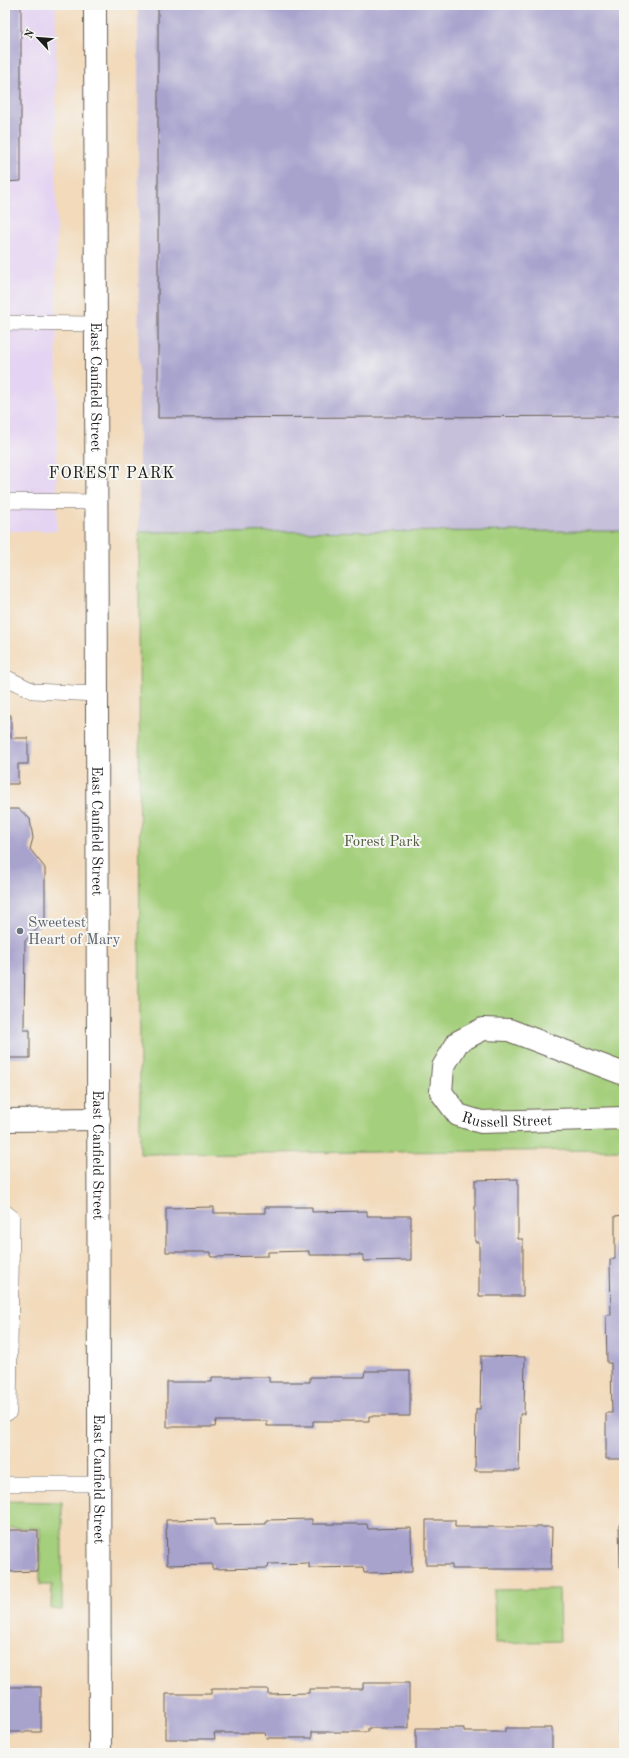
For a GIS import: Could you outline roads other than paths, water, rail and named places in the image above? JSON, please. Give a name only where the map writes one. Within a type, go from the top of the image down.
[{"type":"street","name":"East Canfield Street","points":[[95,5],[100,1753]]},
{"type":"street","name":"Russell Street","points":[[624,1074],[509,1030],[483,1029],[458,1042],[443,1067],[440,1092],[458,1115],[481,1122],[624,1118]]},
{"type":"street","points":[[5,1120],[98,1119]]},
{"type":"lane","points":[[5,323],[95,324]]},
{"type":"lane","points":[[5,501],[96,502]]},
{"type":"lane","points":[[5,677],[33,691],[97,694]]},
{"type":"lane","points":[[5,1212],[12,1218],[9,1412],[5,1414]]},
{"type":"lane","points":[[5,1484],[100,1484]]},
{"type":"place","name":"Sweetest Heart of Mary","points":[[20,931]]},
{"type":"district","name":"FOREST PARK","points":[[112,472]]},
{"type":"park label","name":"Forest Park","points":[[382,841]]}]
